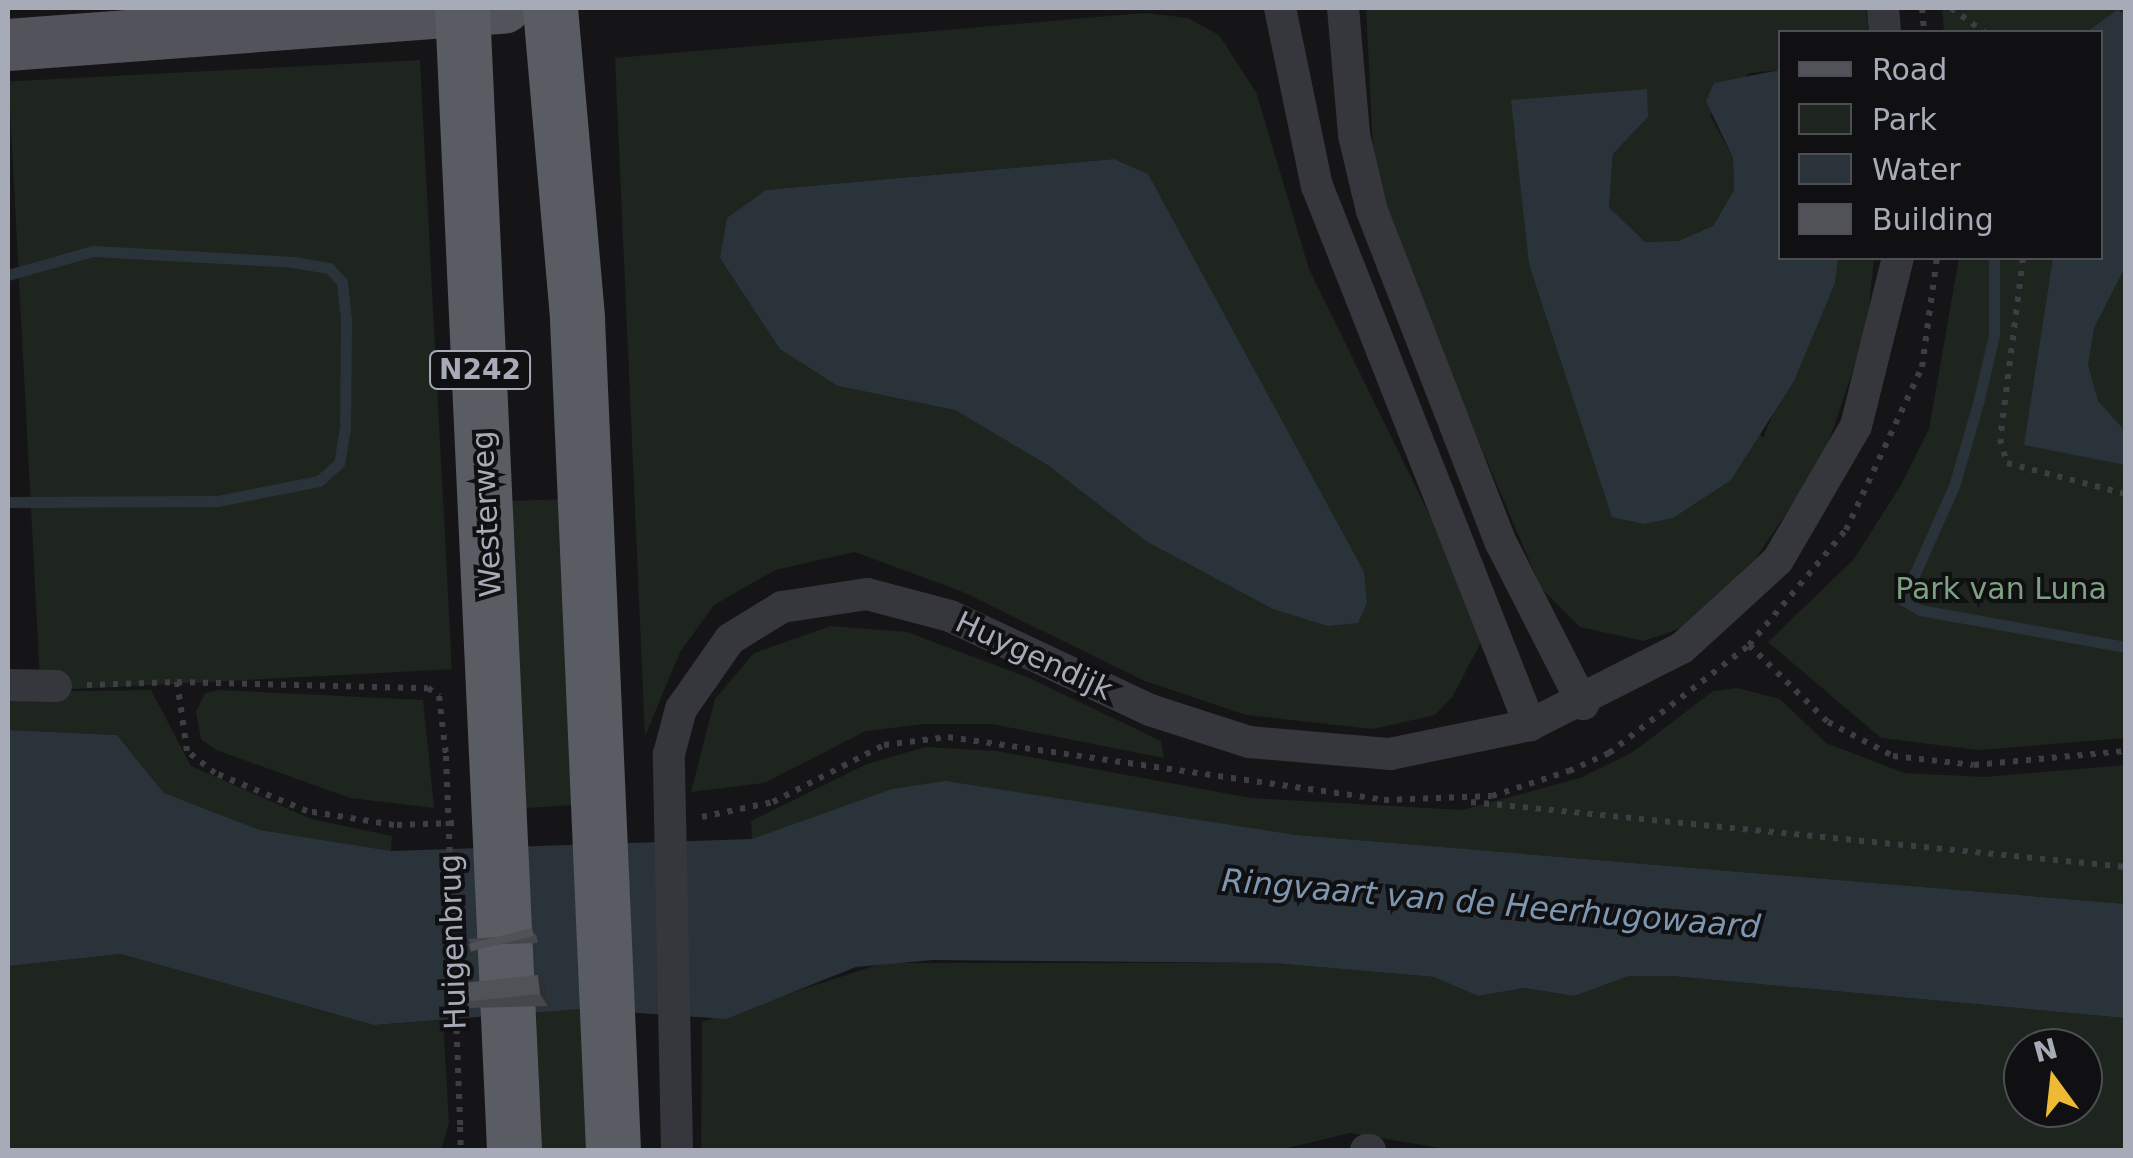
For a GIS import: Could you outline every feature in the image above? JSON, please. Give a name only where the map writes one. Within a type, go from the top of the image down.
[{"type":"highway","name":"Westerweg","points":[[462,8],[499,780]]},
{"type":"highway","points":[[550,8],[599,777],[613,1150]]},
{"type":"highway","name":"Huigenbrug","points":[[499,780],[514,1150]]},
{"type":"main road","points":[[8,45],[505,8]]},
{"type":"street","points":[[1280,8],[1317,186],[1530,726]]},
{"type":"street","points":[[1343,8],[1354,135],[1379,229],[1501,543],[1583,704]]},
{"type":"street","name":"Huygendijk","points":[[677,1150],[667,811],[674,730],[712,657],[782,606],[839,594],[950,616],[1150,710],[1250,742],[1390,754],[1530,726],[1583,704],[1713,624],[1804,526],[1870,388],[1898,260]]},
{"type":"street","points":[[8,685],[56,686]]},
{"type":"path","points":[[1951,8],[1981,30]]},
{"type":"path","points":[[2023,260],[2000,439],[2007,463],[2126,494]]},
{"type":"path","points":[[1459,801],[1609,752],[1749,644],[1828,722],[1893,756],[1974,765],[2126,751]]},
{"type":"path","points":[[56,686],[177,682]]},
{"type":"path","name":"Huigenbrug","points":[[446,756],[461,1150]]},
{"type":"path","points":[[1263,788],[1459,801],[2126,867]]},
{"type":"green space","points":[[1366,8],[1866,8],[1869,30],[1778,30],[1778,70],[1749,73],[1710,115],[1733,158],[1734,190],[1713,226],[1678,241],[1645,242],[1609,207],[1613,154],[1648,117],[1511,101],[1763,438],[1837,260],[1874,260],[1867,329],[1823,458],[1756,558],[1681,628],[1644,641],[1580,627],[1541,588],[1396,247],[1373,150]]},
{"type":"green space","name":"Park van Luna","points":[[1942,8],[2125,8],[2125,738],[1978,750],[1881,738],[1768,642],[1854,559],[1901,485],[1929,429],[1959,260],[2103,260],[2103,30],[1944,30]]},
{"type":"green space","points":[[1145,13],[1188,18],[1219,35],[1256,92],[1309,269],[1479,616],[1480,644],[1453,696],[1435,715],[1373,729],[1246,715],[1145,681],[963,592],[855,552],[775,570],[714,605],[680,652],[645,736],[615,58]],"holes":[[[1114,159],[1148,174],[1049,466],[955,410],[838,386],[766,190]]]},
{"type":"green space","points":[[420,60],[452,669],[40,691],[9,82]]},
{"type":"green space","points":[[566,499],[574,805],[526,808],[510,501]]},
{"type":"green space","points":[[831,626],[907,632],[1027,677],[1161,741],[1164,758],[992,724],[925,724],[866,731],[764,783],[691,792],[715,699],[754,653]]},
{"type":"green space","points":[[1737,688],[1780,699],[1826,743],[1904,773],[1985,777],[2125,765],[2125,904],[1296,835],[927,783],[752,839],[751,821],[867,764],[925,747],[997,751],[1251,798],[1462,810],[1580,778],[1633,752],[1713,691]]},
{"type":"green space","points":[[151,690],[191,766],[311,819],[392,836],[391,851],[260,830],[164,793],[117,735],[8,730],[8,692]]},
{"type":"green space","points":[[220,690],[423,700],[434,808],[350,798],[216,750],[201,739],[196,712],[205,693]]},
{"type":"green space","points":[[121,954],[374,1025],[443,1020],[449,1123],[441,1150],[8,1150],[8,966]]},
{"type":"green space","points":[[883,963],[1274,963],[1434,977],[1478,996],[1524,988],[1574,996],[1629,976],[1672,976],[2125,1018],[2125,1150],[1452,1150],[1350,1133],[1279,1150],[701,1150],[702,1022]]},
{"type":"green space","points":[[581,1009],[586,1150],[541,1150],[536,1011]]},
{"type":"water","points":[[2117,10],[2126,14],[2125,267],[2094,328],[2088,365],[2098,401],[2125,431],[2125,465],[2024,445],[2053,260],[2103,260],[2103,30],[2090,30]]},
{"type":"water","points":[[1778,70],[1778,260],[1838,260],[1835,283],[1794,381],[1731,480],[1673,518],[1644,524],[1612,517],[1529,264],[1511,100],[1647,89],[1648,117],[1613,154],[1609,207],[1645,242],[1678,241],[1713,226],[1734,190],[1733,158],[1706,101],[1714,83]]},
{"type":"water","points":[[1114,159],[1148,174],[1364,572],[1367,603],[1358,623],[1328,626],[1273,609],[1146,541],[1049,466],[955,410],[838,386],[780,349],[720,258],[727,218],[766,190]]},
{"type":"water","name":"Ringvaart van de Heerhugowaard","points":[[8,730],[117,735],[164,793],[260,830],[391,851],[752,839],[892,789],[945,781],[1296,835],[2126,904],[2125,1018],[1672,976],[1629,976],[1574,996],[1524,988],[1478,996],[1434,977],[1274,963],[933,960],[856,967],[726,1019],[581,1009],[374,1025],[121,954],[8,966]]},
{"type":"building","points":[[532,928],[534,936],[471,951],[469,944]]},
{"type":"building","points":[[538,975],[540,994],[462,1002],[460,983]]},
{"type":"waterway","points":[[8,275],[93,251],[294,262],[329,268],[342,282],[346,320],[345,427],[339,463],[319,481],[217,501],[8,502]]},
{"type":"waterway","points":[[1994,260],[1994,335],[1978,403],[1954,486],[1903,600],[1920,610],[2126,647]]}]
